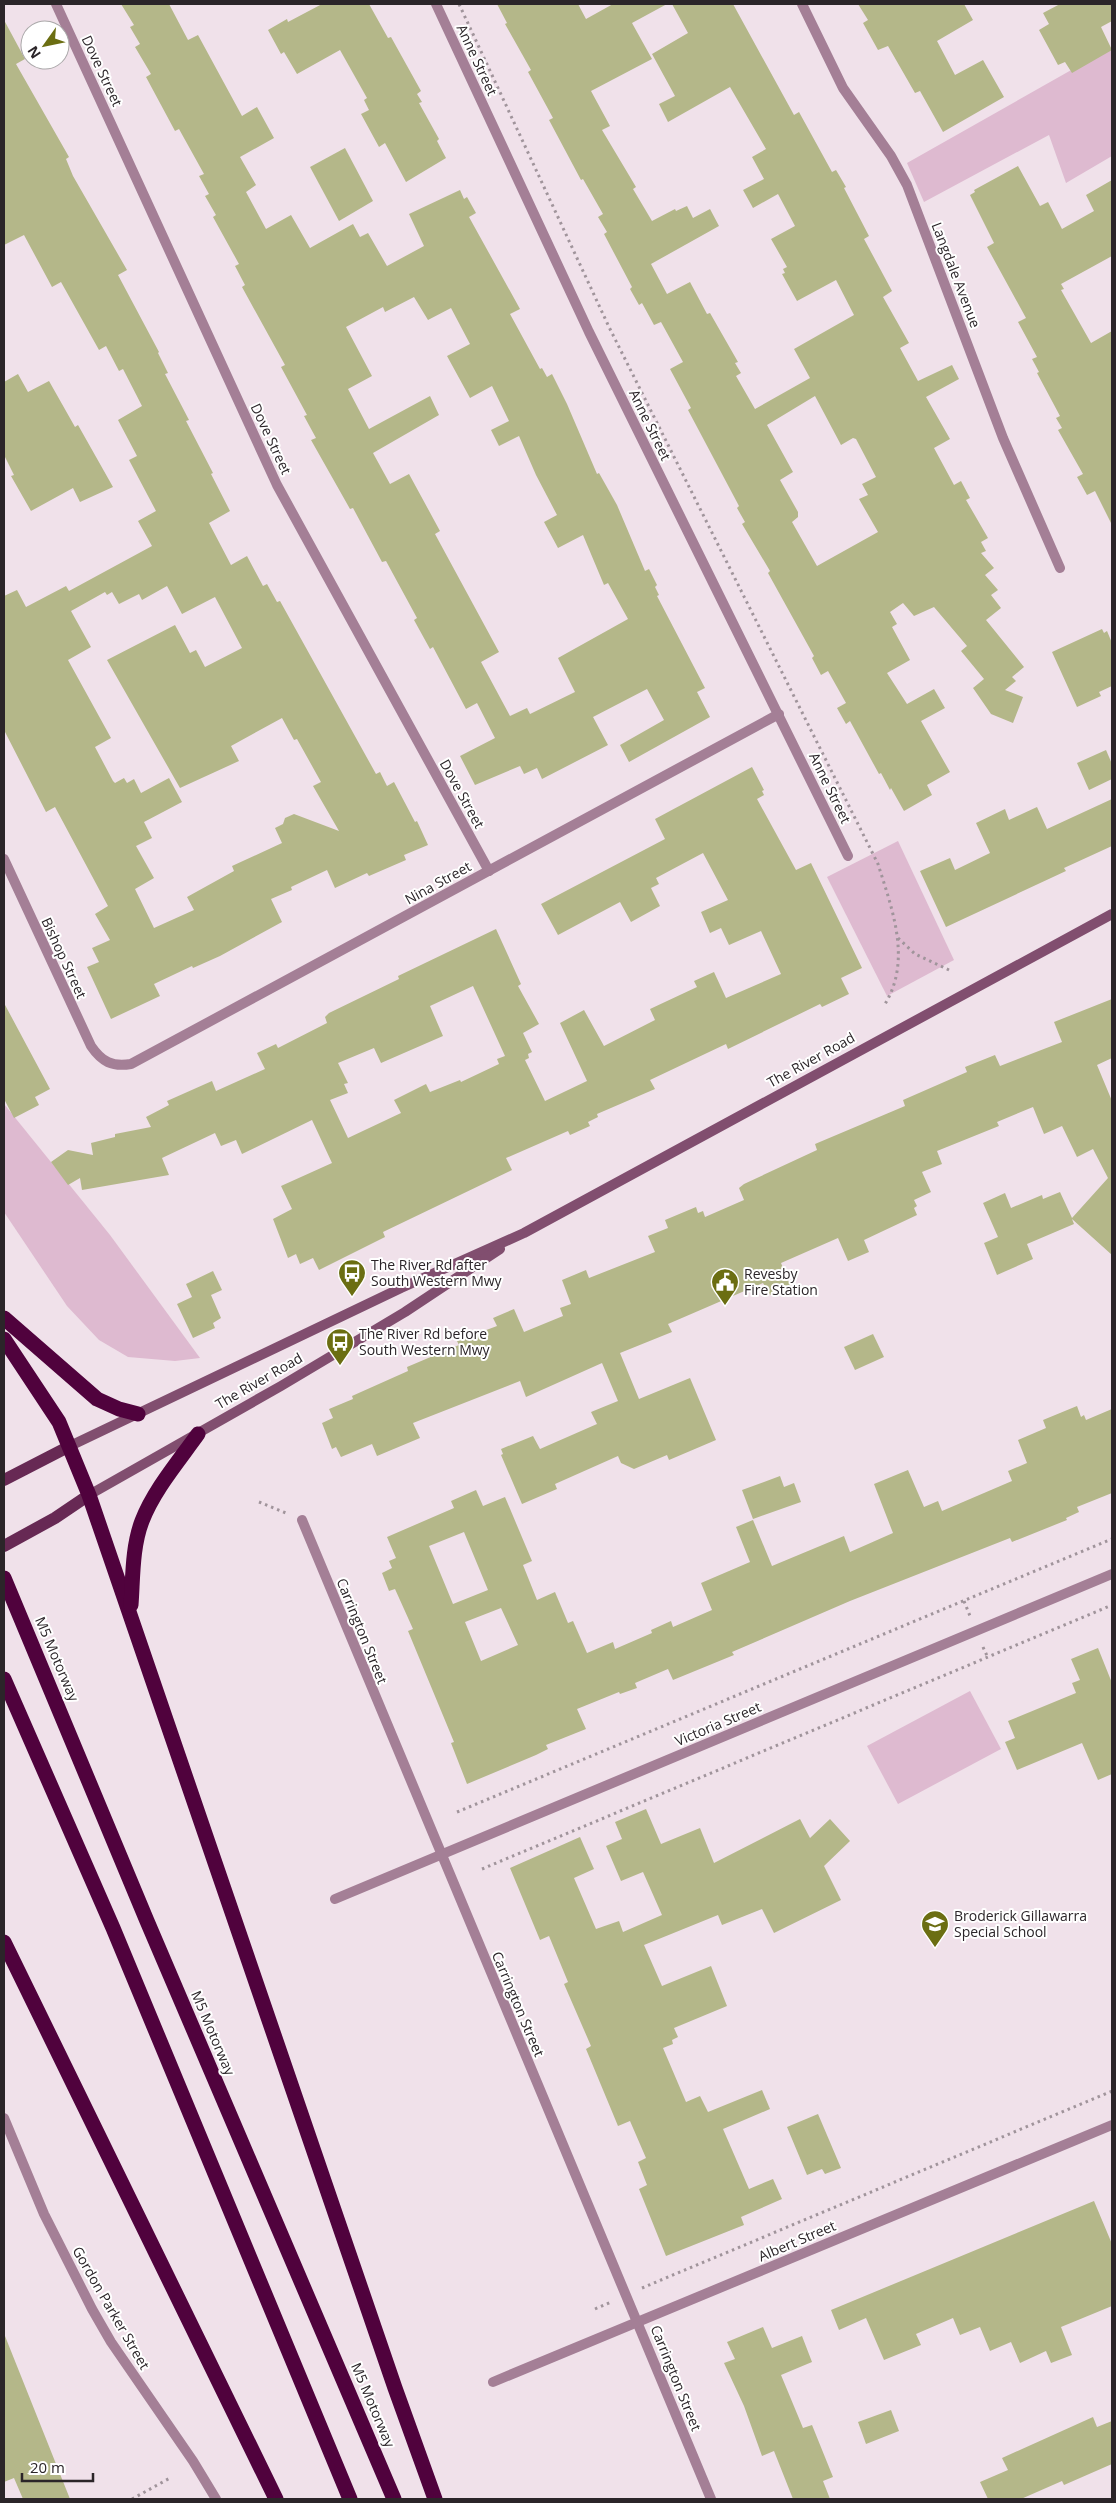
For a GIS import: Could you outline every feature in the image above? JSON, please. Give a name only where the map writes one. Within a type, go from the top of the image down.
[{"type":"highway","points":[[4,1318],[97,1399],[119,1409],[138,1414]]},
{"type":"highway","points":[[4,1339],[54,1412],[70,1446],[89,1495],[131,1612],[394,2388],[435,2499]]},
{"type":"highway","points":[[131,1612],[137,1538],[142,1521],[154,1496],[198,1434]]},
{"type":"highway","name":"M5 Motorway","points":[[4,1578],[147,1921],[394,2499]]},
{"type":"highway","points":[[4,1679],[113,1928],[350,2499]]},
{"type":"highway","points":[[4,1942],[276,2499]]},
{"type":"main road","name":"The River Road","points":[[4,1480],[70,1446],[401,1288],[524,1233],[1112,914]]},
{"type":"main road","name":"The River Road","points":[[4,1546],[55,1518],[89,1495],[198,1434],[405,1312],[524,1233]]},
{"type":"street","name":"Dove Street","points":[[56,4],[277,485],[489,871]]},
{"type":"street","name":"Anne Street","points":[[436,4],[589,332],[848,856]]},
{"type":"street","name":"Langdale Avenue","points":[[802,4],[843,88],[891,156],[907,185],[1003,438],[1060,568]]},
{"type":"street","name":"Nina Street","points":[[108,1064],[125,1065],[144,1059],[779,714]]},
{"type":"street","name":"Bishop Street","points":[[4,859],[85,1036],[98,1057],[108,1064]]},
{"type":"street","name":"Carrington Street","points":[[302,1520],[440,1855],[711,2499]]},
{"type":"street","name":"Victoria Street","points":[[335,1899],[1112,1574]]},
{"type":"street","name":"Gordon Parker Street","points":[[4,2118],[44,2214],[92,2308],[111,2342],[188,2454],[213,2498]]},
{"type":"street","name":"Albert Street","points":[[493,2382],[1112,2125]]},
{"type":"path","points":[[458,4],[609,327],[871,849],[882,880],[898,938],[898,971],[885,1004]]},
{"type":"path","points":[[898,938],[915,954],[949,970]]},
{"type":"path","points":[[259,1502],[302,1520]]},
{"type":"path","points":[[456,1812],[1112,1539]]},
{"type":"path","points":[[482,1869],[1112,1606]]},
{"type":"path","points":[[596,2309],[1112,2092]]},
{"type":"path","points":[[132,2499],[170,2478]]},
{"type":"shaded area","points":[[1112,47],[1112,156],[1066,183],[1049,135],[924,202],[907,163]]},
{"type":"shaded area","points":[[898,841],[954,960],[887,996],[827,877]]},
{"type":"shaded area","points":[[4,1104],[110,1235],[200,1358],[175,1361],[128,1357],[99,1340],[67,1306],[4,1212]]},
{"type":"shaded area","points":[[970,1691],[1001,1749],[898,1804],[867,1746]]},
{"type":"building","points":[[121,4],[169,4],[188,40],[198,35],[242,116],[257,107],[274,138],[240,157],[256,185],[246,192],[266,229],[291,215],[310,248],[353,224],[360,237],[368,233],[387,266],[424,246],[409,214],[460,190],[464,199],[467,197],[476,213],[469,217],[520,309],[510,314],[540,369],[542,368],[547,377],[552,374],[597,474],[599,473],[617,505],[645,571],[649,569],[657,585],[655,587],[659,595],[657,596],[705,688],[697,692],[710,717],[629,762],[620,745],[664,720],[647,689],[593,717],[608,745],[542,779],[537,768],[524,774],[520,766],[475,785],[460,756],[495,738],[477,703],[466,709],[433,647],[430,649],[414,620],[417,618],[386,561],[382,562],[353,508],[350,509],[311,440],[316,438],[304,416],[307,415],[281,367],[285,365],[242,287],[245,285],[235,266],[239,264],[213,217],[216,215],[205,196],[209,194],[199,176],[204,174],[179,129],[175,131],[146,77],[151,74],[135,47],[140,44],[130,27],[134,25]],"holes":[[[414,297],[428,320],[451,308],[470,344],[447,356],[470,398],[492,386],[509,421],[491,430],[499,446],[519,436],[536,475],[557,515],[544,522],[558,548],[583,535],[604,585],[608,583],[628,619],[558,658],[575,692],[530,714],[527,708],[510,716],[481,662],[499,652],[435,534],[440,531],[409,474],[390,484],[373,453],[439,415],[430,396],[369,429],[348,389],[372,376],[346,327],[383,307],[385,312]]]},
{"type":"building","points":[[322,4],[369,4],[388,38],[391,37],[421,91],[417,94],[422,102],[419,103],[439,139],[437,141],[446,158],[406,182],[385,143],[379,147],[361,114],[369,110],[364,100],[367,98],[340,50],[297,74],[284,52],[281,54],[268,30],[287,19],[288,22]]},
{"type":"building","points":[[497,4],[578,4],[586,19],[613,4],[667,4],[632,23],[652,59],[591,91],[610,126],[602,130],[636,187],[633,189],[652,221],[675,209],[676,211],[687,206],[693,218],[710,209],[719,226],[651,264],[667,294],[690,282],[707,314],[710,313],[738,362],[735,363],[741,373],[736,376],[755,409],[810,378],[794,349],[854,315],[836,280],[797,301],[782,274],[785,273],[783,269],[787,267],[771,239],[795,226],[778,194],[753,208],[743,190],[764,179],[752,157],[766,149],[730,87],[668,122],[659,104],[675,96],[652,54],[688,33],[672,4],[733,4],[794,115],[799,112],[832,172],[836,170],[846,187],[844,188],[869,236],[864,239],[892,291],[883,297],[909,343],[900,348],[918,381],[952,365],[959,379],[926,397],[950,439],[934,448],[954,485],[961,481],[970,498],[966,500],[988,538],[981,542],[986,551],[981,553],[994,568],[985,575],[998,590],[991,595],[1001,608],[986,620],[1024,667],[1012,677],[1016,681],[1005,690],[1023,697],[1013,723],[991,714],[973,688],[984,679],[961,651],[967,646],[934,607],[914,616],[903,603],[890,612],[897,624],[892,627],[910,660],[887,673],[907,704],[934,689],[945,708],[921,721],[950,772],[927,785],[932,795],[904,811],[881,773],[879,774],[850,721],[846,724],[837,708],[846,703],[828,671],[821,675],[812,658],[814,656],[768,573],[770,571],[742,524],[745,522],[737,508],[739,506],[688,410],[691,408],[670,369],[683,362],[661,322],[654,325],[642,303],[639,305],[630,289],[632,287],[604,234],[607,232],[598,217],[603,214],[583,179],[581,180],[549,120],[553,118],[528,72],[531,70],[505,24],[507,23]],"holes":[[[815,396],[841,445],[853,438],[856,439],[876,477],[862,484],[868,495],[859,499],[878,532],[817,566],[792,522],[798,517],[798,512],[780,480],[793,472],[767,425]]]},
{"type":"building","points":[[858,4],[964,4],[973,20],[937,41],[955,75],[983,60],[1004,97],[943,132],[920,91],[915,93],[888,46],[878,50],[863,23],[868,20]]},
{"type":"building","points":[[1060,4],[1112,4],[1112,21],[1101,27],[1112,50],[1072,73],[1065,62],[1058,65],[1039,30],[1049,24],[1043,13]]},
{"type":"building","points":[[4,20],[20,50],[20,62],[16,64],[69,157],[66,159],[73,176],[127,270],[118,275],[159,352],[168,373],[165,374],[189,420],[186,421],[230,511],[209,523],[231,565],[247,556],[263,586],[267,584],[277,602],[280,601],[376,774],[380,772],[387,786],[394,782],[415,822],[417,821],[428,845],[404,855],[406,860],[369,876],[367,873],[335,888],[327,870],[291,887],[292,890],[271,899],[282,922],[220,956],[193,968],[192,966],[154,984],[160,996],[111,1019],[87,967],[99,962],[92,948],[110,940],[95,914],[108,906],[55,807],[46,812],[4,730],[4,596],[17,590],[26,607],[66,586],[69,591],[152,546],[138,521],[156,511],[129,460],[137,456],[118,420],[142,406],[123,369],[119,371],[106,346],[99,350],[61,282],[52,287],[24,235],[4,245]],"holes":[[[167,586],[182,614],[215,597],[242,648],[205,667],[196,650],[190,653],[175,625],[107,660],[180,788],[239,761],[231,746],[282,718],[294,740],[297,739],[321,782],[313,786],[339,831],[294,814],[285,818],[283,824],[275,828],[282,843],[232,866],[234,871],[187,897],[194,910],[154,928],[135,889],[154,878],[136,846],[152,838],[144,822],[182,802],[169,778],[141,793],[134,779],[127,783],[124,778],[115,783],[113,781],[95,747],[111,738],[68,660],[91,647],[71,611],[105,592],[107,595],[112,592],[119,604],[139,594],[142,600]]]},
{"type":"building","points":[[345,148],[373,201],[339,221],[310,167]]},
{"type":"building","points":[[1018,166],[1040,206],[1048,202],[1062,229],[1094,211],[1086,195],[1112,180],[1112,256],[1061,284],[1064,289],[1061,290],[1091,343],[1112,331],[1112,525],[1095,491],[1087,495],[1077,477],[1083,474],[1058,430],[1062,428],[1056,418],[1060,416],[1037,373],[1039,372],[1032,359],[1037,357],[1018,322],[1026,318],[987,247],[994,243],[970,195],[975,192],[974,190]]},
{"type":"building","points":[[18,374],[28,392],[49,381],[75,427],[78,425],[113,487],[80,502],[73,488],[31,511],[11,476],[14,475],[4,455],[4,382]]},
{"type":"building","points":[[1102,629],[1104,633],[1107,631],[1112,643],[1112,686],[1099,692],[1101,696],[1077,707],[1052,652]]},
{"type":"building","points":[[1106,750],[1112,764],[1112,779],[1089,790],[1077,763]]},
{"type":"building","points":[[752,767],[764,790],[762,791],[764,795],[757,799],[796,870],[811,863],[862,968],[841,978],[849,994],[822,1007],[820,1004],[728,1049],[726,1044],[650,1080],[655,1089],[597,1114],[598,1117],[588,1122],[590,1126],[570,1135],[568,1131],[506,1158],[512,1170],[383,1232],[385,1237],[319,1270],[313,1258],[300,1264],[296,1254],[288,1258],[273,1219],[292,1209],[281,1186],[332,1163],[312,1120],[242,1154],[236,1140],[221,1146],[215,1133],[162,1158],[169,1175],[82,1190],[80,1178],[68,1185],[51,1162],[68,1150],[93,1155],[91,1143],[115,1137],[115,1134],[151,1127],[146,1117],[169,1105],[167,1101],[212,1081],[216,1091],[265,1069],[257,1053],[276,1044],[278,1048],[327,1023],[325,1017],[329,1013],[399,979],[398,976],[496,929],[521,984],[518,986],[539,1024],[523,1033],[532,1052],[528,1054],[529,1058],[525,1060],[545,1101],[587,1081],[560,1023],[584,1010],[604,1046],[655,1020],[650,1009],[697,987],[694,981],[714,972],[726,998],[781,974],[761,931],[729,945],[721,928],[710,933],[701,912],[728,900],[703,853],[656,878],[659,884],[651,888],[660,906],[631,922],[620,902],[558,935],[541,904],[665,839],[655,819]],"holes":[[[473,986],[505,1056],[497,1059],[499,1064],[461,1082],[460,1080],[430,1092],[426,1084],[394,1100],[401,1113],[348,1138],[330,1100],[348,1093],[344,1084],[348,1083],[338,1063],[374,1048],[381,1063],[443,1036],[430,1006]]]},
{"type":"building","points":[[1112,799],[1112,846],[1064,868],[1066,871],[946,927],[920,871],[950,858],[955,870],[990,853],[976,823],[1005,809],[1009,820],[1037,807],[1047,829]]},
{"type":"building","points":[[1112,999],[1112,1058],[1097,1065],[1112,1101],[1112,1255],[1072,1219],[1074,1224],[1027,1244],[1033,1259],[997,1275],[984,1243],[998,1237],[983,1203],[1005,1193],[1011,1208],[1042,1195],[1043,1199],[1060,1192],[1072,1218],[1108,1178],[1093,1149],[1077,1157],[1062,1126],[1044,1134],[1033,1107],[997,1122],[999,1126],[937,1151],[942,1164],[922,1172],[931,1192],[914,1200],[917,1206],[914,1208],[917,1215],[864,1240],[869,1252],[848,1261],[838,1238],[781,1263],[791,1287],[770,1295],[763,1283],[668,1324],[672,1332],[620,1353],[639,1399],[690,1378],[716,1440],[669,1460],[667,1455],[634,1469],[621,1463],[618,1456],[555,1484],[557,1489],[522,1504],[501,1455],[503,1454],[501,1449],[533,1436],[540,1449],[597,1424],[591,1412],[618,1401],[602,1363],[526,1397],[520,1381],[413,1423],[420,1438],[377,1456],[372,1444],[341,1457],[336,1447],[332,1449],[322,1423],[333,1418],[329,1409],[353,1399],[352,1396],[408,1371],[407,1367],[459,1345],[457,1341],[497,1326],[493,1318],[514,1309],[524,1332],[563,1316],[560,1308],[571,1304],[562,1280],[586,1270],[589,1278],[655,1252],[648,1236],[668,1228],[665,1220],[696,1207],[698,1213],[703,1211],[705,1217],[744,1200],[739,1188],[744,1184],[817,1150],[815,1144],[905,1106],[903,1100],[967,1072],[965,1067],[995,1055],[1000,1066],[1062,1042],[1054,1022]]},
{"type":"building","points":[[4,1003],[50,1089],[35,1097],[39,1105],[14,1118],[4,1099]]},
{"type":"building","points":[[213,1271],[222,1290],[211,1295],[221,1318],[213,1323],[215,1328],[193,1338],[177,1304],[192,1297],[186,1284]]},
{"type":"building","points":[[873,1334],[884,1357],[855,1370],[844,1347]]},
{"type":"building","points":[[1077,1406],[1081,1417],[1084,1415],[1086,1420],[1112,1409],[1112,1493],[1077,1507],[1079,1512],[1066,1518],[1067,1520],[1012,1542],[1010,1538],[850,1601],[732,1652],[734,1655],[673,1680],[668,1669],[635,1683],[637,1688],[620,1694],[619,1692],[577,1709],[586,1729],[546,1745],[548,1749],[536,1755],[467,1784],[451,1743],[454,1742],[408,1631],[413,1629],[395,1589],[389,1591],[382,1573],[392,1568],[389,1561],[396,1558],[387,1537],[454,1508],[451,1501],[476,1490],[483,1506],[505,1497],[532,1561],[523,1565],[537,1600],[555,1592],[568,1623],[573,1621],[587,1653],[613,1642],[615,1649],[652,1633],[651,1630],[671,1621],[673,1627],[712,1610],[701,1583],[750,1562],[736,1527],[753,1520],[772,1566],[844,1536],[850,1552],[893,1533],[874,1484],[908,1470],[924,1507],[938,1501],[942,1511],[1012,1481],[1008,1471],[1027,1463],[1018,1440],[1046,1428],[1043,1420]],"holes":[[[464,1532],[488,1590],[453,1604],[429,1546]],[[501,1608],[518,1645],[481,1661],[465,1622]]]},
{"type":"building","points":[[780,1476],[784,1487],[794,1483],[801,1502],[753,1519],[742,1490]]},
{"type":"building","points":[[1098,1648],[1112,1683],[1112,1774],[1098,1780],[1082,1743],[1017,1770],[1005,1742],[1015,1738],[1008,1721],[1076,1693],[1072,1683],[1080,1680],[1071,1659]]},
{"type":"building","points":[[646,1809],[661,1844],[700,1828],[714,1863],[800,1819],[810,1838],[830,1819],[850,1841],[824,1866],[841,1900],[774,1933],[762,1909],[722,1925],[718,1915],[644,1945],[662,1986],[711,1966],[727,2006],[674,2028],[678,2037],[672,2040],[673,2044],[663,2048],[686,2102],[700,2096],[708,2112],[762,2090],[770,2109],[723,2129],[749,2189],[773,2179],[782,2199],[741,2217],[744,2225],[666,2256],[639,2189],[647,2185],[638,2162],[646,2158],[630,2121],[618,2126],[586,2049],[591,2046],[564,1984],[568,1982],[549,1936],[540,1940],[510,1868],[580,1837],[594,1869],[574,1878],[596,1929],[619,1921],[623,1932],[662,1915],[643,1872],[621,1881],[606,1846],[622,1839],[615,1822]]},
{"type":"building","points":[[818,2114],[841,2168],[825,2174],[822,2169],[807,2175],[787,2127]]},
{"type":"building","points":[[1094,2201],[1112,2244],[1112,2306],[1061,2327],[1072,2355],[1051,2363],[1046,2351],[1020,2363],[1011,2342],[990,2351],[980,2327],[960,2335],[953,2318],[916,2334],[921,2345],[884,2360],[866,2318],[839,2330],[831,2310]]},
{"type":"building","points":[[763,2327],[772,2348],[802,2336],[812,2362],[781,2375],[803,2428],[812,2425],[833,2477],[823,2481],[830,2499],[793,2499],[774,2451],[762,2456],[744,2406],[724,2363],[735,2359],[727,2342]]},
{"type":"building","points":[[4,2336],[70,2499],[23,2499],[14,2478],[4,2482]]},
{"type":"building","points":[[891,2410],[899,2431],[866,2444],[858,2422]]},
{"type":"building","points":[[1093,2417],[1097,2427],[1112,2421],[1112,2464],[1064,2485],[1062,2481],[1021,2499],[988,2499],[980,2482],[1008,2470],[1002,2458]]},
{"type":"place","name":"The River Rd after South Western Mwy","points":[[352,1297]]},
{"type":"place","name":"Revesby Fire Station","points":[[725,1306]]},
{"type":"place","name":"The River Rd before South Western Mwy","points":[[340,1366]]},
{"type":"place","name":"Broderick Gillawarra Special School","points":[[935,1948]]}]
